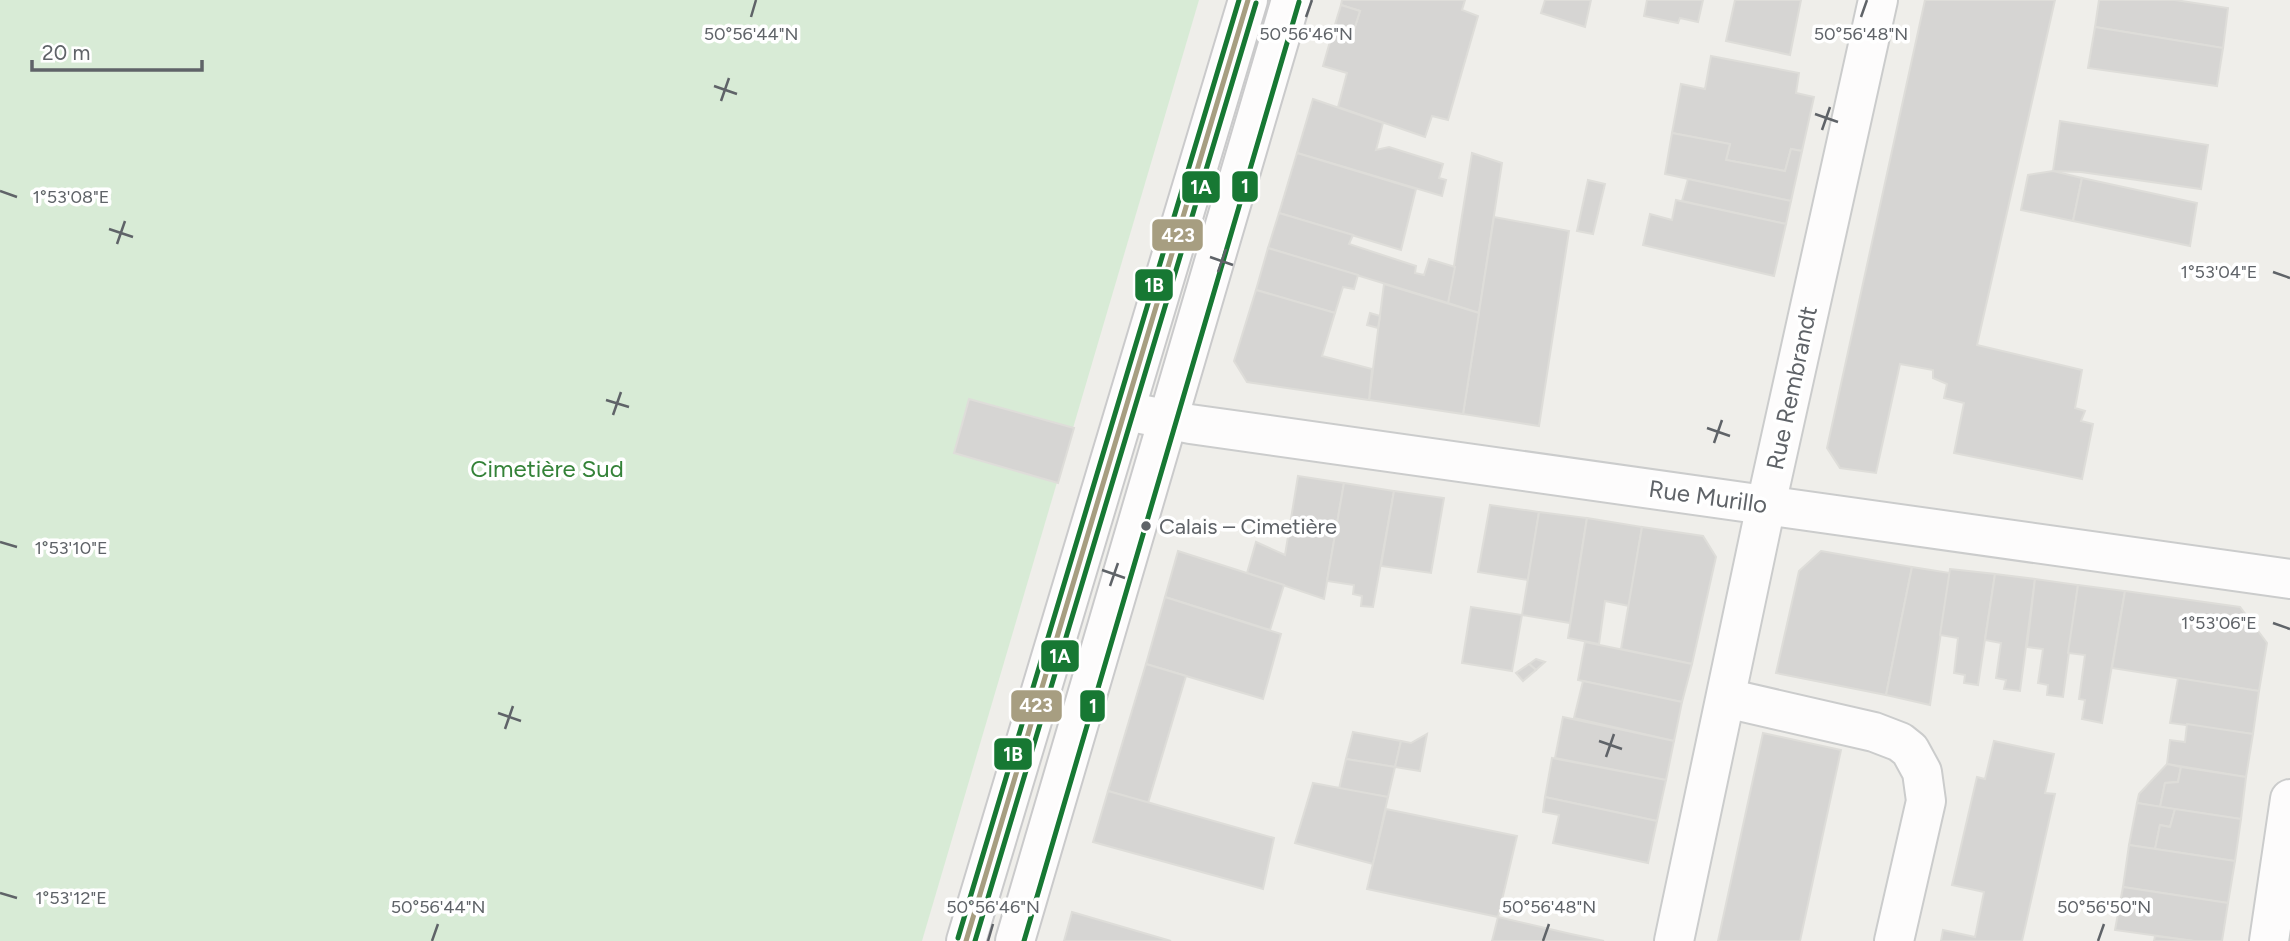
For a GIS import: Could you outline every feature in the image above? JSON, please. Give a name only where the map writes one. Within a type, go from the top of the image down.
[{"type":"street","points":[[966,941],[1248,0]]},
{"type":"street","points":[[1015,941],[1291,0]]},
{"type":"street","name":"Rue Rembrandt","points":[[1674,941],[1766,505],[1878,0]]},
{"type":"street","name":"Rue Murillo","points":[[1126,411],[1168,420],[2290,579]]},
{"type":"street","points":[[1726,698],[1874,732],[1900,742],[1910,750],[1922,772],[1926,801],[1895,941]]},
{"type":"street","points":[[2269,941],[2290,799]]},
{"type":"green space","name":"Cimetière Sud","points":[[0,0],[1199,0],[922,941],[0,941]]},
{"type":"building","points":[[1342,0],[1465,0],[1462,10],[1478,16],[1448,120],[1432,116],[1425,137],[1338,107],[1347,73],[1323,66],[1333,31],[1352,36],[1360,11],[1341,5]]},
{"type":"building","points":[[1545,0],[1591,0],[1585,27],[1541,13]]},
{"type":"building","points":[[1647,0],[1703,0],[1698,22],[1680,18],[1678,23],[1644,16]]},
{"type":"building","points":[[1735,0],[1801,0],[1790,55],[1726,41]]},
{"type":"building","points":[[1925,0],[2055,0],[1977,345],[2082,370],[2075,408],[2085,411],[2081,421],[2093,424],[2082,479],[1954,453],[1964,403],[1944,398],[1947,384],[1933,378],[1933,370],[1900,364],[1876,473],[1840,468],[1827,448]]},
{"type":"building","points":[[2099,0],[2175,0],[2228,8],[2223,48],[2095,27]]},
{"type":"building","points":[[1341,5],[1360,11],[1352,36],[1333,31]]},
{"type":"building","points":[[2095,27],[2223,48],[2217,86],[2088,68]]},
{"type":"building","points":[[1711,56],[1799,73],[1796,93],[1814,97],[1802,151],[1791,149],[1785,171],[1726,160],[1730,144],[1672,133],[1681,84],[1705,89]]},
{"type":"building","points":[[1313,99],[1383,123],[1376,150],[1389,147],[1443,164],[1439,178],[1446,180],[1442,196],[1297,153]]},
{"type":"building","points":[[2060,121],[2208,145],[2201,189],[2081,172],[2053,171]]},
{"type":"building","points":[[1672,133],[1730,144],[1726,160],[1785,171],[1791,149],[1802,151],[1791,201],[1665,174]]},
{"type":"building","points":[[1297,153],[1416,189],[1401,250],[1279,213]]},
{"type":"building","points":[[1472,153],[1502,163],[1479,313],[1448,303]]},
{"type":"building","points":[[2053,171],[2082,178],[2073,221],[2021,210],[2028,175]]},
{"type":"building","points":[[2082,178],[2197,203],[2190,246],[2073,221]]},
{"type":"building","points":[[1688,179],[1791,201],[1786,224],[1682,201]]},
{"type":"building","points":[[1588,180],[1605,184],[1593,234],[1577,231]]},
{"type":"building","points":[[1676,200],[1786,224],[1774,276],[1643,245],[1650,214],[1672,220]]},
{"type":"building","points":[[1279,213],[1353,235],[1349,244],[1416,266],[1415,273],[1424,275],[1429,259],[1455,267],[1448,303],[1268,248]]},
{"type":"building","points":[[1494,217],[1569,231],[1539,426],[1463,414]]},
{"type":"building","points":[[1268,248],[1358,275],[1354,289],[1343,287],[1335,313],[1256,290]]},
{"type":"building","points":[[1384,284],[1479,313],[1463,414],[1369,400]]},
{"type":"building","points":[[1256,290],[1335,313],[1322,356],[1372,369],[1369,400],[1247,382],[1234,361]]},
{"type":"building","points":[[1370,313],[1380,316],[1378,328],[1367,325]]},
{"type":"building","points":[[969,399],[1074,428],[1058,483],[954,453]]},
{"type":"building","points":[[1298,476],[1344,483],[1324,599],[1247,573],[1256,542],[1285,555]]},
{"type":"building","points":[[1344,483],[1394,491],[1373,607],[1361,606],[1362,596],[1353,594],[1354,585],[1327,581]]},
{"type":"building","points":[[1394,491],[1444,498],[1431,573],[1381,566]]},
{"type":"building","points":[[1490,505],[1539,512],[1528,580],[1478,572]]},
{"type":"building","points":[[1539,512],[1587,518],[1570,623],[1522,615]]},
{"type":"building","points":[[1587,518],[1642,527],[1629,606],[1605,601],[1599,644],[1568,638]]},
{"type":"building","points":[[1642,527],[1703,536],[1716,557],[1692,664],[1621,649]]},
{"type":"building","points":[[1178,551],[1284,585],[1270,630],[1165,597]]},
{"type":"building","points":[[1821,551],[1912,567],[1886,695],[1776,673],[1799,571]]},
{"type":"building","points":[[1912,567],[1950,573],[1930,705],[1886,695]]},
{"type":"building","points":[[1950,569],[1995,574],[1978,685],[1964,683],[1965,675],[1954,673],[1958,638],[1940,635]]},
{"type":"building","points":[[1995,574],[2035,579],[2020,691],[2004,689],[2006,680],[1996,678],[2001,643],[1985,640]]},
{"type":"building","points":[[2035,579],[2078,585],[2063,697],[2047,695],[2048,685],[2038,683],[2043,649],[2027,647]]},
{"type":"building","points":[[2078,585],[2125,591],[2102,723],[2082,719],[2085,700],[2079,699],[2085,655],[2068,653]]},
{"type":"building","points":[[2125,591],[2240,607],[2267,643],[2259,691],[2112,668]]},
{"type":"building","points":[[1165,597],[1281,634],[1263,699],[1146,664]]},
{"type":"building","points":[[1471,607],[1522,615],[1512,671],[1462,663]]},
{"type":"building","points":[[1585,642],[1692,664],[1682,702],[1578,680]]},
{"type":"building","points":[[1536,659],[1545,662],[1536,670],[1529,664]]},
{"type":"building","points":[[1146,664],[1186,676],[1148,803],[1108,791]]},
{"type":"building","points":[[1529,664],[1536,670],[1523,681],[1516,673]]},
{"type":"building","points":[[2178,678],[2259,691],[2253,734],[2170,723]]},
{"type":"building","points":[[1583,681],[1682,702],[1674,741],[1574,718]]},
{"type":"building","points":[[1563,717],[1674,741],[1666,780],[1555,758]]},
{"type":"building","points":[[2187,724],[2253,734],[2246,777],[2167,764],[2170,740],[2185,742]]},
{"type":"building","points":[[1353,732],[1401,741],[1395,767],[1346,759]]},
{"type":"building","points":[[1763,733],[1841,750],[1800,941],[1718,941]]},
{"type":"building","points":[[1427,734],[1420,771],[1395,767],[1401,741],[1411,743]]},
{"type":"building","points":[[1994,741],[2054,754],[2045,793],[2055,794],[2022,941],[1941,941],[1943,930],[1975,937],[1984,892],[1952,885],[1977,777],[1985,779]]},
{"type":"building","points":[[1552,758],[1666,780],[1657,821],[1545,797]]},
{"type":"building","points":[[1346,759],[1395,767],[1388,797],[1339,789]]},
{"type":"building","points":[[2167,764],[2181,767],[2178,782],[2165,783],[2160,807],[2137,803],[2139,794]]},
{"type":"building","points":[[2181,767],[2246,777],[2241,819],[2160,807],[2165,783],[2178,782]]},
{"type":"building","points":[[1313,783],[1388,797],[1373,864],[1295,843]]},
{"type":"building","points":[[1108,791],[1274,838],[1263,889],[1093,842]]},
{"type":"building","points":[[1545,797],[1657,821],[1648,863],[1553,843],[1559,815],[1543,812]]},
{"type":"building","points":[[2137,803],[2175,809],[2170,827],[2160,825],[2155,849],[2129,845]]},
{"type":"building","points":[[1386,809],[1517,836],[1498,917],[1367,889]]},
{"type":"building","points":[[2175,809],[2241,819],[2235,861],[2155,849],[2160,825],[2170,827]]},
{"type":"building","points":[[2129,845],[2235,861],[2228,903],[2123,887]]},
{"type":"building","points":[[2123,887],[2228,903],[2222,941],[2194,941],[2115,930]]},
{"type":"building","points":[[1072,912],[1171,941],[1064,941]]},
{"type":"building","points":[[1498,917],[1571,934],[1604,941],[1492,941]]},
{"type":"building","points":[[2155,936],[2194,941],[2154,941]]},
{"type":"transit line","name":"1B","points":[[958,938],[1239,0]]},
{"type":"transit line","name":"423","points":[[966,941],[1248,0]]},
{"type":"transit line","name":"1","points":[[1024,941],[1299,2]]},
{"type":"transit line","name":"1A","points":[[975,941],[1256,3]]},
{"type":"place","name":"Calais – Cimetière","points":[[1146,526]]}]
